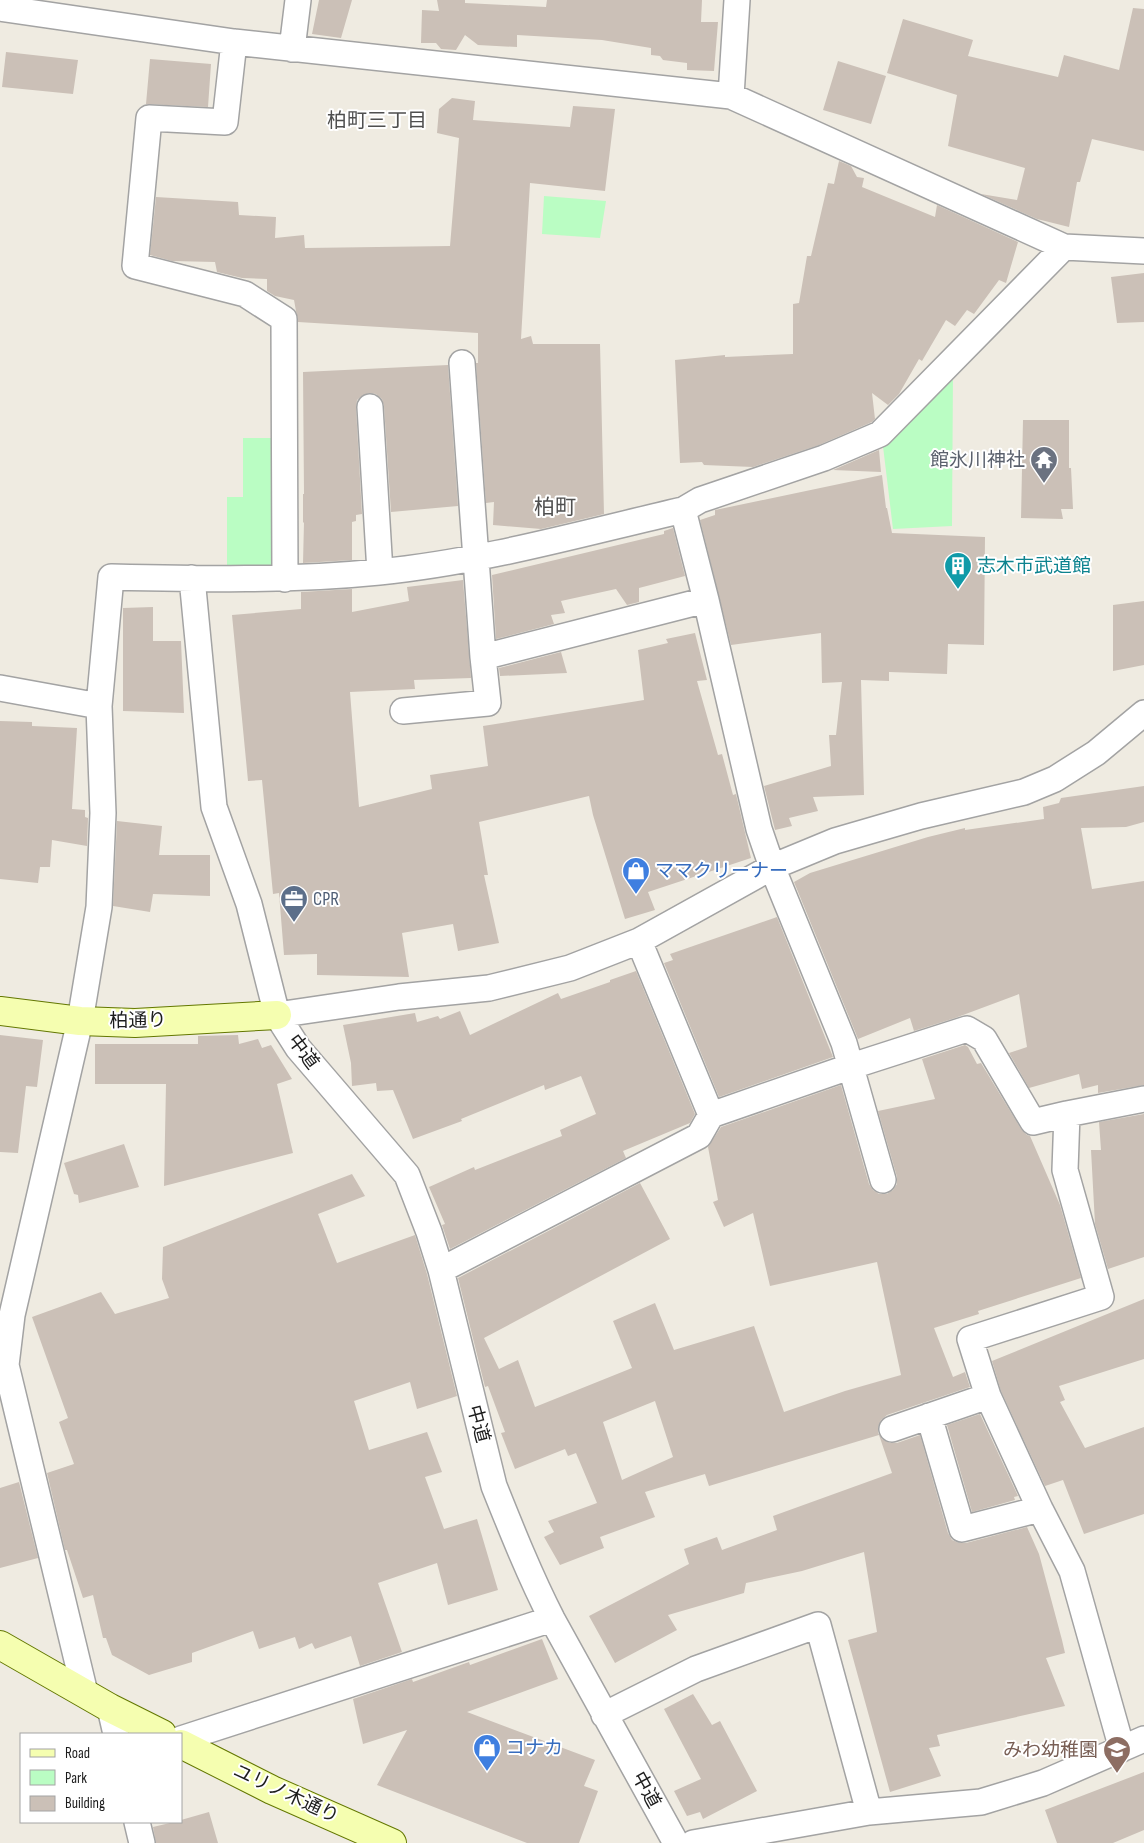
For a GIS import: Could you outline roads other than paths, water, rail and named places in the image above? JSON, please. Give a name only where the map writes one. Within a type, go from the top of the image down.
[{"type":"street","points":[[292,49],[298,0]]},
{"type":"street","points":[[731,96],[737,0]]},
{"type":"street","points":[[0,8],[292,49],[731,96],[1064,247],[1144,251]]},
{"type":"street","points":[[234,42],[225,122],[149,118],[135,266],[245,294],[284,319],[285,579]]},
{"type":"street","points":[[84,1693],[3,1368],[6,1314],[80,1021],[98,908],[104,813],[98,706],[111,577],[285,579],[380,572],[476,558],[683,510],[700,500],[824,458],[880,434],[1064,247]]},
{"type":"street","points":[[402,711],[488,703],[462,363]]},
{"type":"street","points":[[370,407],[380,572]]},
{"type":"street","points":[[683,510],[706,600],[759,829],[772,867],[844,1043],[883,1180]]},
{"type":"street","name":"中道","points":[[192,578],[214,807],[249,904],[277,1015],[298,1048],[406,1175],[429,1232],[441,1270],[494,1486],[540,1596],[676,1843]]},
{"type":"street","points":[[483,657],[706,600]]},
{"type":"street","points":[[0,688],[98,706]]},
{"type":"street","points":[[277,1015],[399,997],[489,988],[570,968],[639,941],[772,867],[835,840],[921,816],[1024,792],[1055,779],[1096,753],[1144,713]]},
{"type":"street","points":[[639,941],[710,1115]]},
{"type":"street","name":"柏通り","points":[[0,1011],[80,1021],[135,1023],[277,1015]]},
{"type":"street","points":[[441,1270],[699,1136],[710,1115],[967,1029],[984,1039],[1032,1122],[1144,1098]]},
{"type":"street","points":[[1067,1114],[1065,1170],[1102,1297],[970,1339],[988,1396],[1040,1509],[1072,1570],[1122,1749]]},
{"type":"street","points":[[892,1429],[988,1396]]},
{"type":"street","points":[[929,1416],[962,1529],[1040,1509]]},
{"type":"street","points":[[182,1739],[552,1619]]},
{"type":"street","points":[[604,1715],[696,1669],[818,1625],[869,1812]]},
{"type":"street","points":[[0,1645],[110,1708],[160,1733]]},
{"type":"street","points":[[110,1708],[116,1733]]},
{"type":"street","points":[[693,1843],[869,1812],[981,1802],[1043,1783],[1144,1739]]},
{"type":"street","name":"ユリノ木通り","points":[[182,1745],[272,1790],[392,1843]]},
{"type":"street","points":[[137,1823],[142,1843]]},
{"type":"place","name":"館氷川神社","points":[[1044,484]]},
{"type":"place","name":"志木市武道館","points":[[958,590]]},
{"type":"place","name":"ママクリーナー","points":[[636,895]]},
{"type":"place","name":"CPR","points":[[294,923]]},
{"type":"place","name":"コナカ","points":[[487,1772]]},
{"type":"place","name":"みわ幼稚園","points":[[1117,1774]]},
{"type":"district","name":"柏町三丁目","points":[[377,121]]},
{"type":"district","name":"柏町","points":[[555,507]]}]
